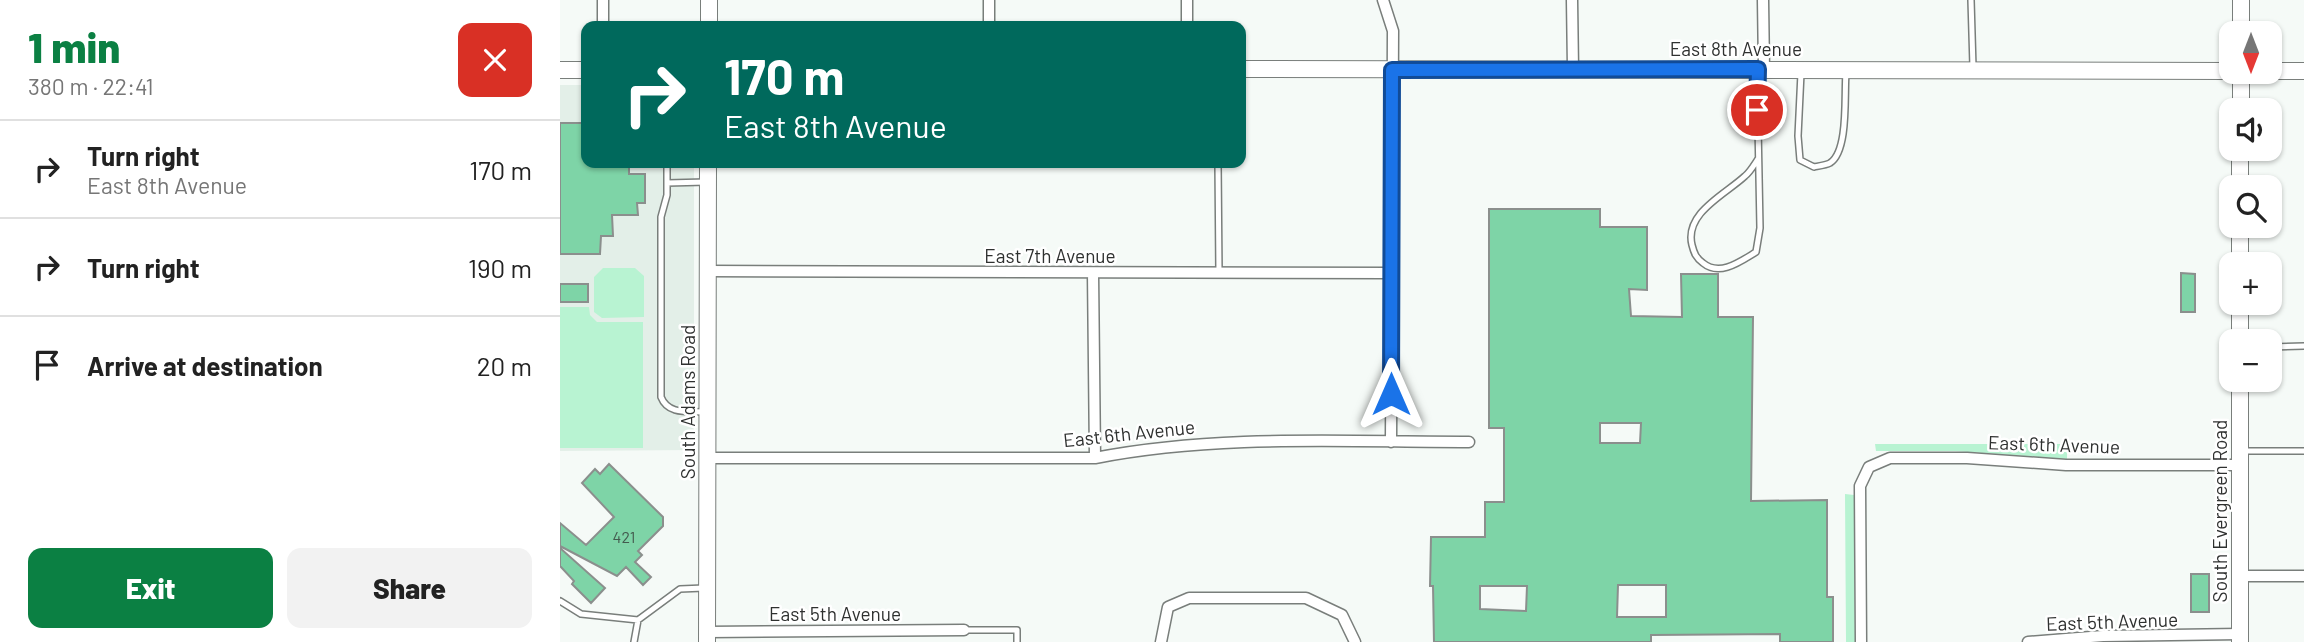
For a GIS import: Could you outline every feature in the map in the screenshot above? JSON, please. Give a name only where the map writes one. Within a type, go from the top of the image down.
[{"type":"street","points":[[603,0],[603,21]]},
{"type":"street","points":[[709,0],[709,21]]},
{"type":"street","points":[[989,0],[989,21]]},
{"type":"street","points":[[1187,0],[1187,21]]},
{"type":"street","points":[[1383,0],[1392,31],[1391,442]]},
{"type":"street","points":[[1573,0],[1573,69]]},
{"type":"street","points":[[1761,69],[1763,0]]},
{"type":"street","points":[[2241,0],[2241,21]]},
{"type":"street","name":"East 8th Avenue","points":[[1246,69],[2219,71]]},
{"type":"street","points":[[560,70],[581,70]]},
{"type":"street","points":[[2282,71],[2304,71]]},
{"type":"street","name":"South Adams Road","points":[[707,637],[708,168]]},
{"type":"street","name":"East 7th Avenue","points":[[708,271],[1391,273]]},
{"type":"street","points":[[1093,273],[1095,458]]},
{"type":"street","name":"South Evergreen Road","points":[[2240,392],[2240,638]]},
{"type":"street","name":"East 6th Avenue","points":[[708,458],[1095,458],[1217,442],[1469,442]]},
{"type":"street","name":"East 6th Avenue","points":[[1861,642],[1860,486],[1869,467],[1891,458],[1967,458],[2066,464],[2240,458]]},
{"type":"street","points":[[2240,576],[2304,576]]},
{"type":"street","points":[[1161,642],[1168,607],[1189,598],[1306,598],[1342,615],[1355,642]]},
{"type":"street","name":"East 5th Avenue","points":[[707,637],[886,636],[964,630]]},
{"type":"street","name":"East 5th Avenue","points":[[2028,642],[2103,636],[2240,638]]},
{"type":"lane","points":[[1971,0],[1973,71]]},
{"type":"lane","points":[[1758,159],[1746,175],[1704,208],[1694,225],[1691,241],[1696,258],[1707,266],[1729,268],[1756,252],[1760,228],[1758,159],[1761,69]]},
{"type":"lane","points":[[1801,70],[1798,136],[1800,160],[1814,167],[1830,163],[1840,152],[1846,70]]},
{"type":"lane","points":[[667,168],[667,195],[661,217],[661,397],[665,405],[673,410],[708,412]]},
{"type":"lane","points":[[1218,168],[1219,273]]},
{"type":"lane","points":[[667,183],[708,182]]},
{"type":"lane","points":[[2282,346],[2304,346]]},
{"type":"lane","points":[[2240,458],[2304,451]]},
{"type":"lane","points":[[560,601],[581,614],[638,620],[680,589],[707,588]]},
{"type":"lane","points":[[634,642],[638,620]]},
{"type":"lane","points":[[964,630],[1017,630],[1017,642]]},
{"type":"shaded area","points":[[560,85],[581,85],[581,168],[694,168],[694,450],[560,451]]},
{"type":"green space","points":[[603,268],[635,268],[644,276],[644,317],[602,318],[594,312],[594,277]]},
{"type":"green space","points":[[560,307],[589,307],[590,315],[597,322],[643,322],[643,448],[560,448]]},
{"type":"green space","points":[[1875,444],[2067,444],[2067,459],[1955,451],[1876,451]]},
{"type":"green space","points":[[1845,494],[1854,495],[1855,642],[1846,642]]},
{"type":"building","points":[[560,123],[581,123],[581,168],[629,168],[629,174],[645,174],[645,203],[637,203],[638,215],[612,215],[613,236],[601,236],[600,254],[560,254]]},
{"type":"building","points":[[1489,209],[1600,209],[1600,227],[1647,227],[1647,290],[1629,289],[1631,316],[1682,317],[1681,274],[1718,274],[1718,317],[1753,317],[1751,501],[1827,500],[1827,597],[1833,597],[1833,642],[1780,642],[1780,634],[1651,635],[1651,642],[1434,642],[1433,586],[1430,586],[1431,537],[1485,537],[1485,502],[1504,502],[1504,428],[1489,428]],"holes":[[[1600,423],[1641,423],[1640,443],[1600,443]],[[1618,585],[1666,585],[1666,617],[1617,617]],[[1480,586],[1527,586],[1526,611],[1480,609]]]},
{"type":"building","points":[[2181,273],[2195,274],[2195,312],[2181,312]]},
{"type":"building","points":[[560,284],[588,284],[588,302],[560,302]]},
{"type":"building","points":[[609,464],[663,517],[663,526],[638,551],[642,555],[635,562],[651,577],[643,585],[626,567],[617,576],[560,546],[560,523],[586,545],[614,517],[582,483],[595,469],[600,474]]},
{"type":"building","points":[[560,548],[605,588],[591,603],[572,584],[574,581],[560,566]]},
{"type":"building","points":[[2191,574],[2209,574],[2209,612],[2191,612]]},
{"type":"route","points":[[1391,394],[1392,70],[1758,69],[1757,110]]}]
